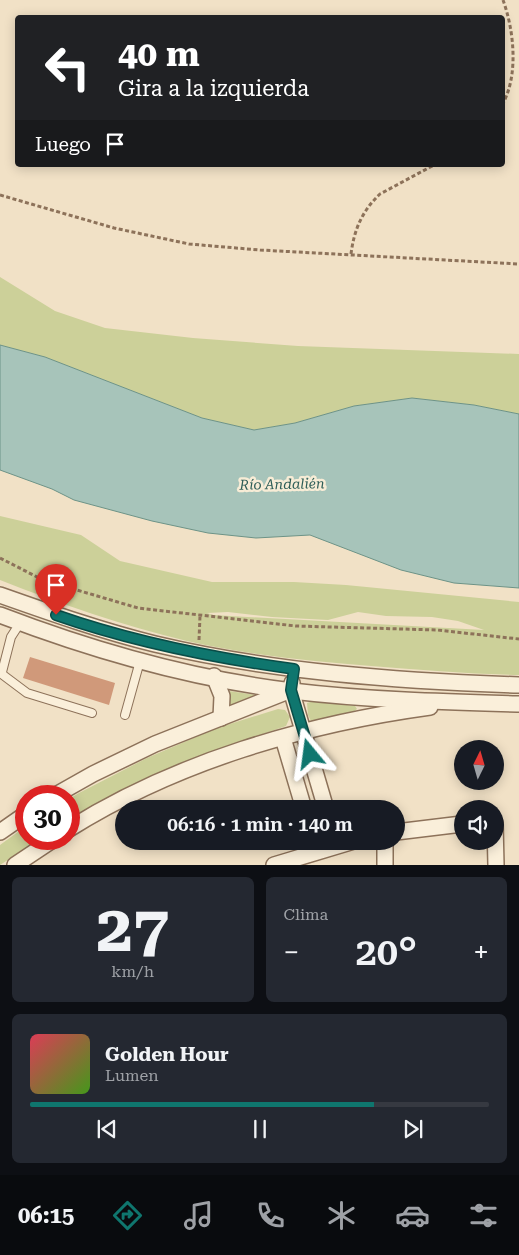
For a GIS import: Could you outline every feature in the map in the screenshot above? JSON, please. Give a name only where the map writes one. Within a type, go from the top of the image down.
[{"type":"street","points":[[0,595],[112,632],[198,653],[294,669],[396,679],[519,685]]},
{"type":"street","points":[[20,623],[27,605]]},
{"type":"street","points":[[0,616],[83,645],[140,661],[291,690],[519,704]]},
{"type":"street","points":[[294,669],[291,690],[323,800]]},
{"type":"street","points":[[214,676],[222,696],[221,718]]},
{"type":"street","points":[[74,785],[124,758],[291,690]]},
{"type":"street","points":[[80,823],[175,776],[283,738],[402,711],[464,702]]},
{"type":"street","points":[[283,738],[301,800]]},
{"type":"street","points":[[0,832],[15,822]]},
{"type":"street","points":[[405,831],[454,825]]},
{"type":"street","points":[[15,865],[38,850]]},
{"type":"street","points":[[274,865],[306,850]]},
{"type":"street","points":[[385,850],[385,865]]},
{"type":"street","points":[[496,850],[496,865]]},
{"type":"lane","points":[[20,623],[11,636],[2,672],[3,675],[27,694],[92,712]]},
{"type":"lane","points":[[125,715],[140,661]]},
{"type":"path","points":[[503,0],[509,22],[513,58],[509,94],[505,100]]},
{"type":"path","points":[[351,254],[356,229],[373,201],[380,194],[430,167]]},
{"type":"path","points":[[0,195],[114,228],[189,244],[260,250],[519,264]]},
{"type":"path","points":[[0,558],[43,580],[138,608],[296,626],[437,630],[519,639]]},
{"type":"path","points":[[198,653],[200,616]]},
{"type":"green space","points":[[0,277],[55,311],[105,328],[193,338],[298,346],[519,354],[519,414],[474,405],[412,398],[354,406],[295,423],[254,430],[202,418],[45,357],[0,345]]},
{"type":"green space","points":[[0,516],[81,535],[120,561],[212,582],[294,582],[346,585],[519,602],[519,675],[445,672],[348,664],[233,650],[187,641],[116,621],[69,606],[0,580]],"holes":[[[228,612],[328,620],[358,612],[386,616],[432,617],[458,621],[484,630],[213,615],[207,613]]]},
{"type":"green space","points":[[229,691],[256,695],[257,696],[230,706]]},
{"type":"green space","points":[[313,701],[355,706],[357,709],[353,712],[311,721],[308,715],[307,703]]},
{"type":"green space","points":[[278,709],[285,710],[290,717],[286,726],[175,768],[121,793],[80,816],[80,792],[147,758],[217,728]]},
{"type":"green space","points":[[15,834],[15,850],[23,850],[0,865],[0,845]]},
{"type":"water","name":"Río Andalién","points":[[0,345],[45,357],[202,418],[254,430],[295,423],[354,406],[412,398],[474,405],[519,414],[519,588],[454,583],[401,570],[310,535],[256,538],[208,533],[152,521],[74,500],[52,489],[0,470]]},
{"type":"building","points":[[30,657],[115,683],[109,705],[23,678]]},
{"type":"route","points":[[56,615],[155,644],[246,662],[294,669],[291,690],[310,754]]}]
